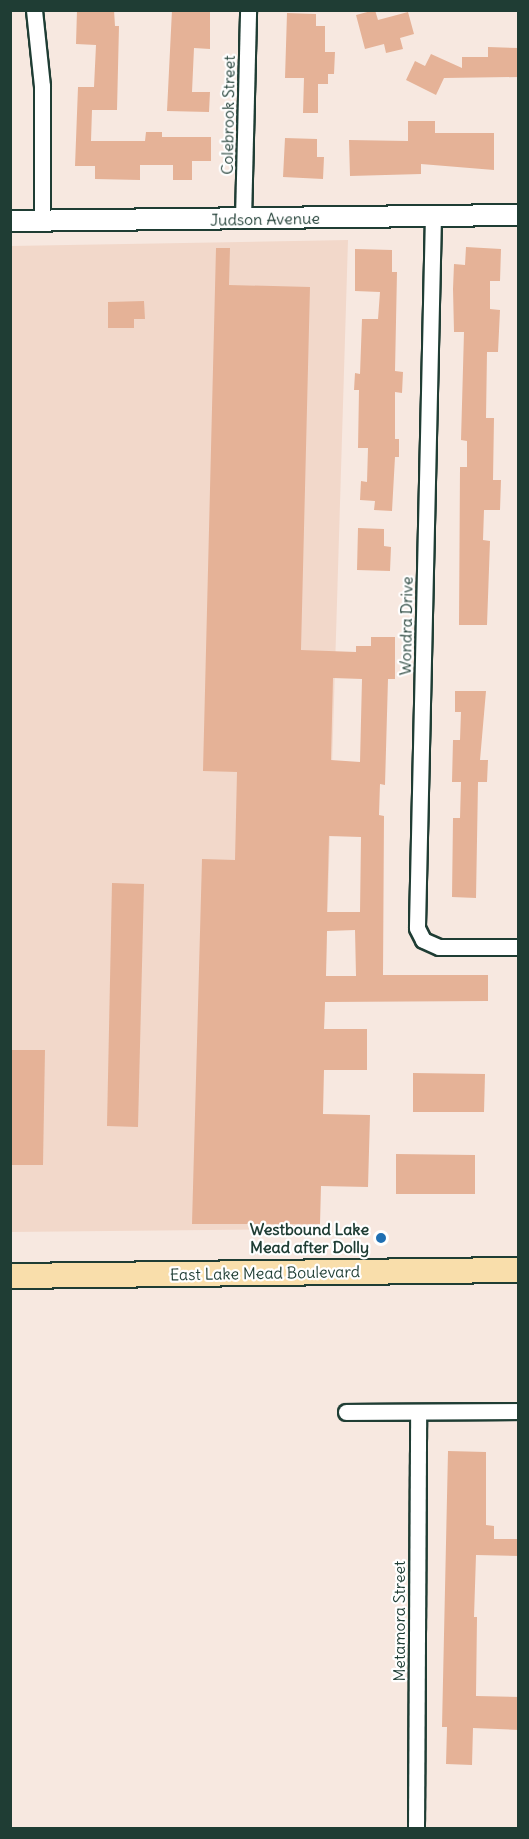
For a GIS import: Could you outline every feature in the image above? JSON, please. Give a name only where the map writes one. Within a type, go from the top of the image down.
[{"type":"main road","name":"East Lake Mead Boulevard","points":[[10,1276],[519,1270]]},
{"type":"street","points":[[34,10],[42,86],[42,221]]},
{"type":"street","name":"Colebrook Street","points":[[243,219],[248,10]]},
{"type":"street","name":"Wondra Drive","points":[[433,215],[417,928],[423,940],[439,947],[519,947]]},
{"type":"street","name":"Judson Avenue","points":[[10,221],[519,215]]},
{"type":"street","points":[[346,1412],[418,1414],[519,1411]]},
{"type":"street","name":"Metamora Street","points":[[416,1828],[418,1414]]},
{"type":"shaded area","points":[[348,240],[318,1229],[11,1232],[10,246]]},
{"type":"building","points":[[77,10],[114,10],[115,26],[119,26],[117,110],[92,110],[91,141],[145,141],[146,132],[162,132],[162,137],[211,137],[211,161],[192,161],[192,180],[173,180],[173,165],[140,165],[140,180],[95,179],[95,166],[75,166],[78,87],[94,87],[96,45],[76,44]]},
{"type":"building","points":[[172,10],[210,10],[210,49],[194,48],[192,92],[210,92],[209,112],[167,111]]},
{"type":"building","points":[[375,10],[378,20],[408,12],[414,34],[400,38],[403,49],[386,53],[384,44],[365,49],[356,15]]},
{"type":"building","points":[[287,13],[316,14],[316,26],[325,26],[325,52],[335,52],[334,74],[328,74],[328,84],[318,84],[318,113],[303,113],[304,78],[285,78]]},
{"type":"building","points":[[488,47],[519,48],[519,77],[444,78],[436,95],[406,80],[415,61],[425,66],[431,54],[462,68],[462,57],[488,57]]},
{"type":"building","points":[[408,121],[435,121],[435,133],[494,133],[494,170],[421,164],[421,174],[350,176],[349,140],[408,141]]},
{"type":"building","points":[[285,138],[317,139],[317,157],[324,157],[323,179],[283,177]]},
{"type":"building","points":[[466,247],[501,249],[500,281],[490,281],[490,309],[500,310],[498,352],[487,352],[486,418],[494,418],[493,480],[501,480],[500,510],[484,510],[483,540],[490,541],[487,625],[459,625],[460,467],[467,467],[467,441],[461,440],[464,332],[454,332],[453,289],[454,264],[465,265]]},
{"type":"building","points":[[216,248],[230,248],[229,285],[310,287],[301,650],[356,652],[356,646],[371,646],[371,637],[395,637],[395,679],[388,679],[385,785],[380,784],[379,815],[384,816],[383,975],[488,975],[488,1001],[325,1002],[324,1029],[367,1029],[367,1070],[324,1070],[323,1114],[370,1115],[368,1187],[321,1186],[320,1224],[192,1224],[202,859],[235,860],[237,772],[203,771]],"holes":[[[333,678],[362,679],[360,762],[331,760]],[[329,836],[361,837],[360,912],[327,912]],[[355,930],[356,976],[326,976],[327,931]]]},
{"type":"building","points":[[355,249],[392,250],[392,272],[397,272],[395,371],[403,372],[402,393],[395,392],[395,439],[399,439],[399,457],[395,457],[392,511],[374,510],[375,501],[360,500],[361,481],[367,482],[368,448],[358,448],[359,390],[354,390],[355,373],[360,374],[362,319],[378,319],[380,292],[355,291]]},
{"type":"building","points":[[144,301],[145,319],[134,319],[134,328],[108,328],[108,302]]},
{"type":"building","points":[[358,528],[384,529],[384,546],[391,547],[390,571],[357,570]]},
{"type":"building","points":[[455,691],[486,691],[480,760],[488,760],[487,782],[478,782],[476,898],[452,897],[453,818],[460,818],[461,782],[452,782],[453,740],[460,740],[461,712],[455,712]]},
{"type":"building","points":[[112,883],[144,884],[138,1127],[107,1126]]},
{"type":"building","points":[[10,1050],[45,1050],[43,1165],[10,1165]]},
{"type":"building","points":[[413,1073],[485,1074],[484,1112],[413,1112]]},
{"type":"building","points":[[396,1154],[475,1155],[475,1194],[396,1194]]},
{"type":"building","points":[[448,1451],[486,1452],[486,1525],[494,1526],[494,1539],[519,1539],[519,1556],[476,1555],[474,1617],[477,1617],[476,1696],[519,1697],[519,1730],[473,1728],[472,1765],[446,1764],[447,1727],[442,1727]]},
{"type":"place","name":"Westbound Lake Mead after Dolly","points":[[381,1238]]}]
